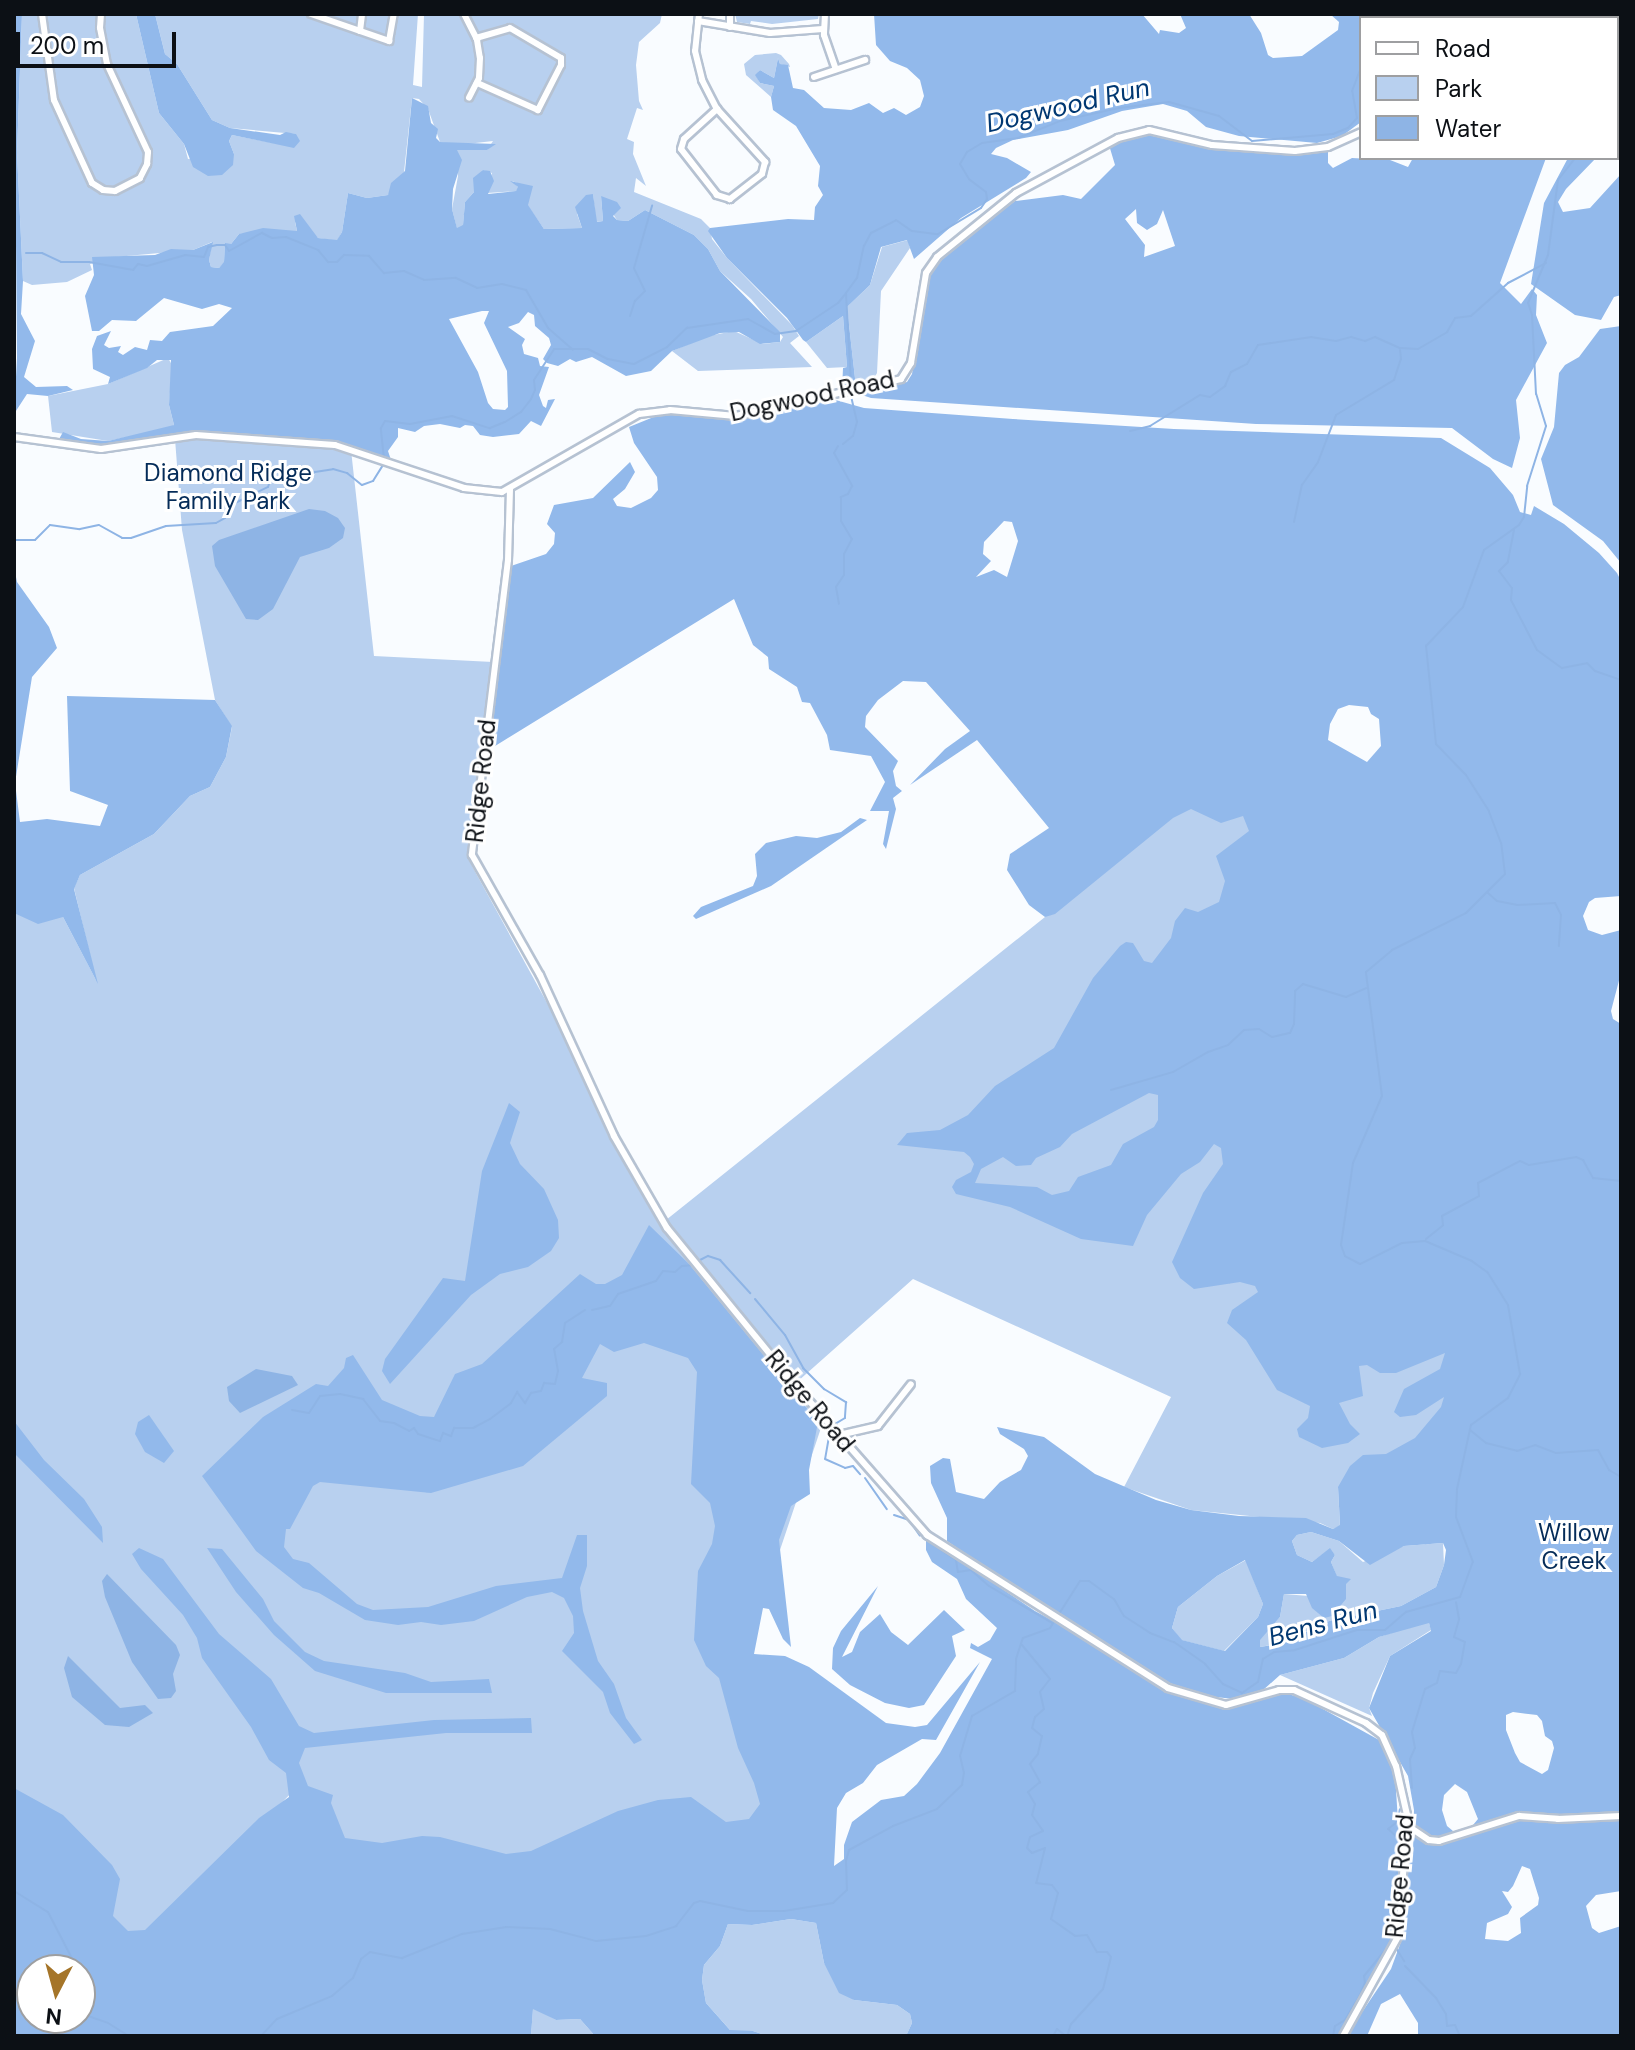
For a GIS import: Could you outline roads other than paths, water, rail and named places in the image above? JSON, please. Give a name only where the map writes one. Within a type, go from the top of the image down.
[{"type":"street","points":[[42,14],[54,100],[92,183],[103,190],[115,191],[140,178],[147,164],[148,152],[107,64],[100,28],[101,14]]},
{"type":"street","points":[[311,14],[330,17],[389,41],[394,14]]},
{"type":"street","points":[[360,31],[362,14]]},
{"type":"street","points":[[464,14],[476,38],[480,58],[477,83],[469,98]]},
{"type":"street","points":[[730,14],[730,27]]},
{"type":"street","points":[[825,14],[823,29],[836,69]]},
{"type":"street","points":[[717,109],[684,139],[681,149],[717,195],[730,199],[762,174],[765,162],[717,109],[699,71],[695,51],[699,18],[770,33],[823,29]]},
{"type":"street","points":[[476,38],[510,28],[561,58],[561,65],[538,110],[477,83]]},
{"type":"street","points":[[814,77],[865,60]]},
{"type":"street","name":"Dogwood Road","points":[[510,489],[639,414],[670,410],[736,416],[901,379],[911,363],[926,273],[937,257],[1016,193],[1118,138],[1149,130],[1212,145],[1303,151],[1342,143],[1359,133]]},
{"type":"street","points":[[14,437],[101,449],[169,437],[216,436],[335,445],[481,492],[510,489]]},
{"type":"street","name":"Ridge Road","points":[[510,489],[508,560],[472,839],[474,861],[540,975],[614,1136],[667,1228],[839,1435],[927,1535],[1056,1620],[1176,1692],[1226,1705],[1279,1690],[1294,1690],[1366,1723],[1382,1735],[1403,1789],[1408,1826],[1396,1945],[1343,2036]]},
{"type":"street","points":[[839,1435],[878,1426],[911,1384]]},
{"type":"street","points":[[1408,1826],[1429,1840],[1439,1841],[1519,1816],[1621,1816]]},
{"type":"water","points":[[309,509],[325,511],[338,518],[345,528],[343,538],[329,548],[300,557],[273,609],[258,620],[246,619],[215,566],[212,546],[219,540]]},
{"type":"water","points":[[256,1369],[292,1376],[298,1385],[240,1413],[229,1401],[227,1387]]},
{"type":"water","points":[[107,1574],[176,1645],[180,1655],[173,1674],[176,1691],[171,1698],[158,1699],[132,1662],[105,1597],[102,1581]]},
{"type":"water","points":[[68,1656],[120,1708],[145,1705],[153,1713],[129,1727],[105,1725],[72,1697],[64,1668]]},
{"type":"waterway","name":"Dogwood Run","points":[[384,459],[381,428],[385,421],[410,424],[452,416],[490,428],[521,412],[535,390],[534,380],[554,349],[588,349],[608,359],[634,364],[667,347],[687,328],[748,319],[775,334],[796,331],[838,303],[846,293],[857,278],[864,246],[871,233],[896,220],[912,231],[938,234],[981,208],[987,199],[986,192],[969,179],[960,164],[967,152],[982,143],[1018,138],[1060,121],[1119,108],[1169,102],[1219,116],[1252,141],[1333,134],[1348,128],[1357,118],[1352,91],[1359,73]]},
{"type":"waterway","name":"Bens Run","points":[[261,2036],[277,2019],[332,1996],[353,1978],[361,1959],[370,1952],[402,1958],[462,1934],[506,1927],[550,1929],[596,1941],[646,1936],[676,1926],[694,1903],[700,1901],[748,1911],[784,1911],[833,1903],[847,1890],[846,1861],[849,1850],[893,1826],[937,1809],[962,1785],[964,1773],[960,1756],[972,1716],[1015,1691],[1016,1659],[1023,1638],[1050,1628],[1080,1581],[1089,1581],[1114,1599],[1124,1616],[1150,1633],[1174,1642],[1205,1664],[1223,1684],[1242,1693],[1258,1682],[1263,1659],[1274,1652],[1295,1650],[1357,1630],[1385,1630],[1406,1612],[1460,1597],[1473,1562],[1456,1517],[1457,1489],[1471,1425],[1508,1398],[1520,1374],[1508,1305],[1487,1272],[1472,1261],[1425,1241],[1402,1243],[1360,1264],[1345,1256],[1341,1245],[1353,1163],[1382,1096],[1366,972],[1392,950],[1466,913],[1505,874],[1501,843],[1489,811],[1466,775],[1436,744],[1426,646],[1463,607],[1484,550],[1519,525],[1524,517],[1527,486],[1546,426],[1536,394],[1532,315],[1528,303],[1548,255],[1558,180],[1573,160]]},
{"type":"waterway","points":[[630,316],[635,301],[645,291],[634,268],[652,206]]},
{"type":"waterway","points":[[26,253],[42,253],[61,262],[89,262],[133,270],[138,264],[147,266],[185,255],[204,257],[208,247],[217,245],[225,245],[229,251],[262,233],[272,238],[286,237],[318,250],[328,262],[337,262],[344,255],[369,256],[384,273],[404,271],[424,280],[456,278],[477,288],[502,284],[526,290],[548,328],[573,350]]},
{"type":"waterway","points":[[1130,431],[1150,426],[1200,395],[1210,397],[1225,386],[1231,372],[1247,364],[1258,345],[1311,337],[1336,341],[1351,337],[1365,341],[1375,337],[1400,348],[1418,349],[1447,332],[1455,318],[1471,316],[1508,283],[1546,263]]},
{"type":"waterway","points":[[846,294],[851,384]]},
{"type":"waterway","points":[[1294,522],[1302,485],[1318,462],[1336,415],[1394,380],[1401,359],[1400,350]]},
{"type":"waterway","points":[[843,444],[853,436],[857,422],[851,397]]},
{"type":"waterway","points":[[838,446],[834,453],[852,486],[848,494],[841,497],[841,521],[852,539],[844,554],[844,575],[836,587],[839,604]]},
{"type":"waterway","name":"Dogwood Run","points":[[14,540],[35,540],[50,525],[80,529],[99,525],[122,538],[131,538],[166,526],[216,523],[225,518],[233,504],[268,487],[271,478],[291,484],[315,472],[333,469],[347,473],[362,485],[373,481],[383,465]]},
{"type":"waterway","points":[[1514,530],[1508,562],[1499,571],[1512,588],[1511,600],[1537,650],[1562,668],[1587,663],[1595,671],[1621,680]]},
{"type":"waterway","points":[[1488,893],[1497,901],[1518,905],[1555,903],[1561,915],[1559,946]]},
{"type":"waterway","points":[[1111,1090],[1173,1072],[1208,1052],[1228,1045],[1244,1030],[1259,1029],[1272,1037],[1290,1033],[1294,1024],[1295,991],[1303,984],[1346,997],[1366,988]]},
{"type":"waterway","points":[[1426,1239],[1443,1225],[1442,1216],[1479,1196],[1478,1183],[1520,1161],[1529,1165],[1576,1157],[1583,1160],[1593,1178],[1621,1181]]},
{"type":"waterway","points":[[700,1260],[708,1256],[720,1260],[750,1293]]},
{"type":"waterway","points":[[592,1310],[610,1306],[618,1294],[656,1281],[663,1271],[675,1272],[682,1266],[695,1265]]},
{"type":"waterway","points":[[755,1299],[785,1335],[803,1368],[824,1389],[846,1402],[845,1418],[835,1424]]},
{"type":"waterway","points":[[292,1410],[309,1413],[320,1396],[340,1394],[363,1399],[380,1421],[394,1423],[409,1431],[414,1428],[418,1434],[440,1441],[443,1433],[451,1436],[454,1428],[473,1428],[490,1419],[511,1403],[517,1392],[525,1403],[531,1393],[541,1391],[544,1383],[555,1384],[558,1371],[554,1349],[562,1342],[565,1323],[585,1310]]},
{"type":"waterway","points":[[1470,1430],[1486,1443],[1517,1451],[1535,1445],[1556,1453],[1598,1450],[1609,1470],[1621,1477]]},
{"type":"waterway","points":[[830,1431],[825,1459],[845,1468],[853,1466],[860,1474]]},
{"type":"waterway","points":[[865,1478],[887,1509]]},
{"type":"waterway","points":[[894,1515],[909,1520],[920,1536]]},
{"type":"waterway","points":[[925,1539],[956,1560],[958,1572],[971,1570],[989,1586],[1052,1623]]},
{"type":"waterway","points":[[1412,1788],[1410,1759],[1415,1748],[1412,1732],[1425,1689],[1437,1683],[1440,1671],[1456,1673],[1461,1664],[1465,1642],[1454,1637],[1459,1619],[1456,1602]]},
{"type":"waterway","points":[[1022,1645],[1050,1679],[1040,1692],[1044,1709],[1035,1717],[1032,1728],[1042,1736],[1038,1754],[1030,1764],[1040,1782],[1028,1792],[1035,1804],[1032,1815],[1043,1831],[1030,1837],[1027,1848],[1032,1853],[1045,1848],[1036,1883],[1052,1885],[1058,1893],[1051,1919],[1075,1936],[1087,1935],[1097,1952],[1107,1952],[1111,1957],[1103,1989],[1071,2024],[1067,2036]]},
{"type":"waterway","points":[[1390,1942],[1400,1840],[1388,1829],[1397,1822],[1400,1809]]},
{"type":"waterway","points":[[14,1891],[48,1912],[70,1954]]},
{"type":"waterway","points":[[1391,1940],[1404,1961]]},
{"type":"waterway","points":[[1333,2036],[1335,2026],[1345,2020],[1359,1997],[1365,1983],[1364,1976],[1387,1948]]},
{"type":"waterway","points":[[1405,1966],[1436,1998],[1446,2014],[1447,2026],[1455,2025],[1460,2036]]},
{"type":"waterway","points":[[96,2019],[129,2036]]},
{"type":"waterway","points":[[1053,2036],[1057,2029],[1066,2036]]},
{"type":"park label","name":"Diamond Ridge Family Park","points":[[228,487]]},
{"type":"park label","name":"Willow Creek","points":[[1574,1547]]}]
